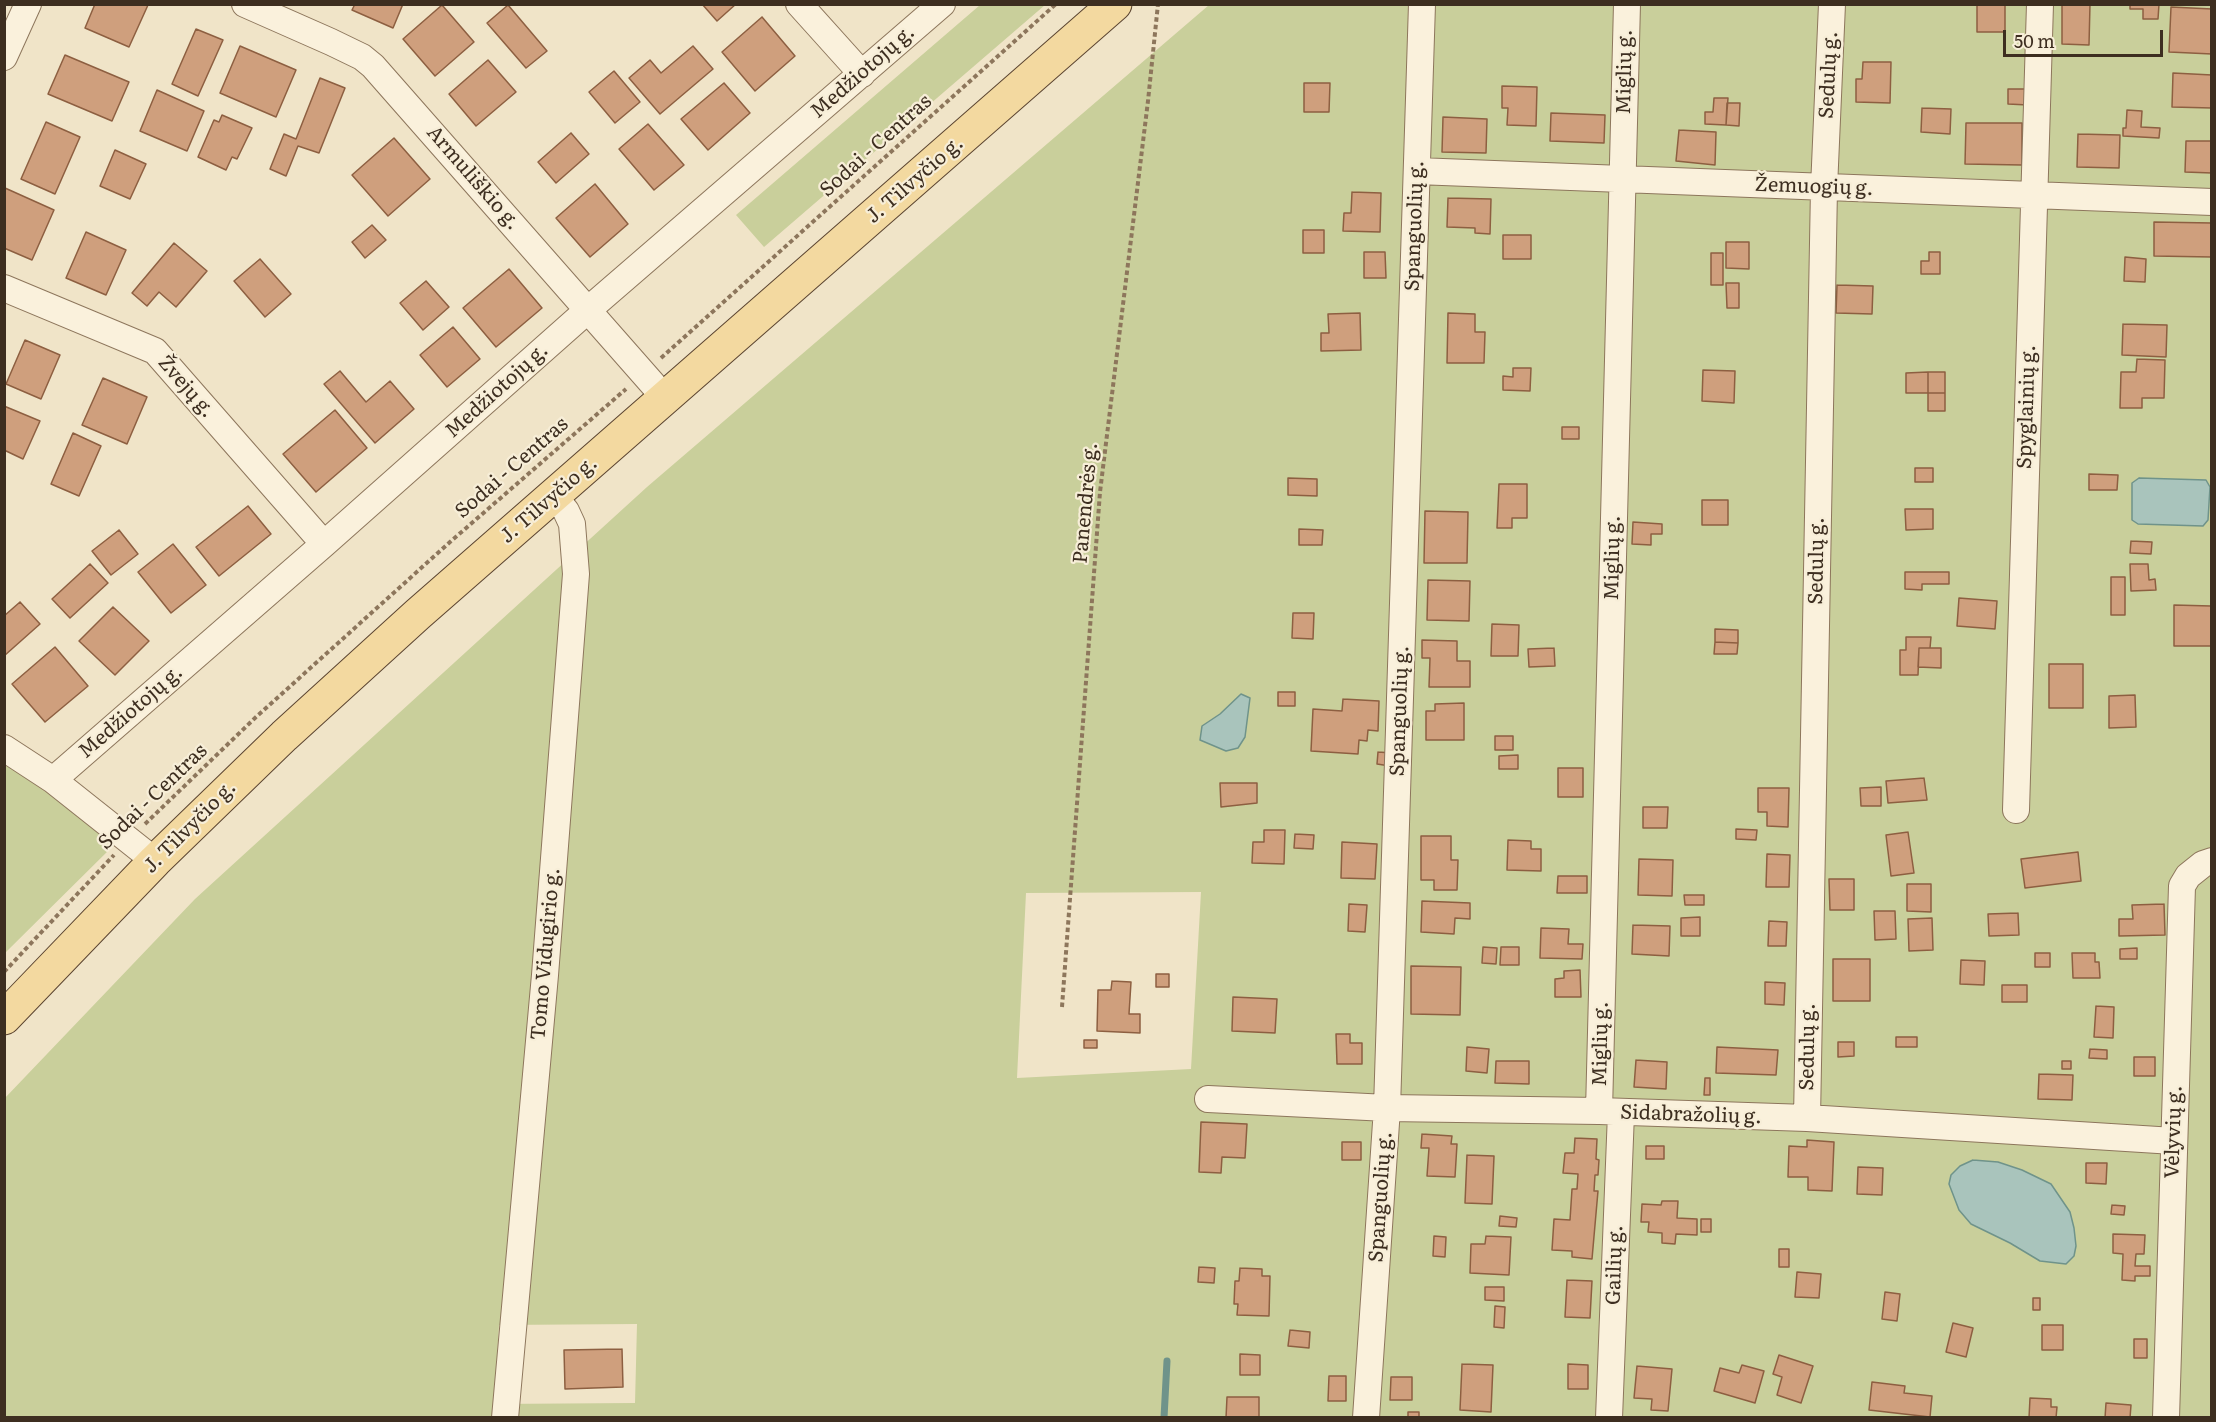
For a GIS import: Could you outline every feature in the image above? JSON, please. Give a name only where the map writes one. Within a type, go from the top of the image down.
[{"type":"main road","name":"J. Tilvyčio g.","points":[[4,1018],[155,861],[284,736],[418,614],[1109,6]]},
{"type":"street","points":[[4,57],[28,4]]},
{"type":"street","name":"Armuliškio g.","points":[[245,4],[362,57],[373,66],[665,398]]},
{"type":"street","points":[[799,4],[862,74]]},
{"type":"street","name":"Medžiotojų g.","points":[[53,780],[589,309],[942,4]]},
{"type":"street","name":"Spanguolių g.","points":[[1366,1418],[1387,1108],[1422,4]]},
{"type":"street","name":"Miglių g.","points":[[1610,1112],[1627,4]]},
{"type":"street","name":"Sedulų g.","points":[[1807,1118],[1824,188],[1832,4]]},
{"type":"street","name":"Spyglainių g.","points":[[2016,810],[2040,4]]},
{"type":"street","name":"Žemuogių g.","points":[[1417,171],[2211,202]]},
{"type":"street","name":"Žvejų g.","points":[[4,288],[155,351],[324,544]]},
{"type":"street","name":"Tomo Vidugirio g.","points":[[506,1418],[545,975],[576,574],[572,524],[566,511],[554,496]]},
{"type":"street","points":[[4,748],[53,780],[155,861]]},
{"type":"street","name":"Vėlyvių g.","points":[[2166,1418],[2182,886],[2188,876],[2203,864],[2211,861]]},
{"type":"street","name":"Sidabražolių g.","points":[[1208,1099],[1387,1108],[1807,1118],[2174,1141]]},
{"type":"street","name":"Gailių g.","points":[[1610,1112],[1610,1418]]},
{"type":"path","name":"Sodai - Centras","points":[[4,972],[128,840],[264,710],[1056,4]]},
{"type":"path","name":"Panendrės g.","points":[[1062,1007],[1100,492],[1150,90],[1158,4]]},
{"type":"green space","points":[[980,5],[1045,5],[764,247],[736,215]]},
{"type":"green space","points":[[1209,5],[2211,5],[2211,1417],[5,1417],[4,1099],[195,899],[647,487]],"holes":[[[1201,892],[1191,1069],[1017,1078],[1026,893]],[[637,1324],[635,1403],[494,1404],[499,1325]]]},
{"type":"green space","points":[[5,764],[55,798],[114,845],[5,953]]},
{"type":"water","points":[[2139,478],[2206,480],[2210,487],[2208,520],[2203,526],[2138,524],[2132,520],[2132,483]]},
{"type":"water","points":[[1241,694],[1250,698],[1245,737],[1238,748],[1226,751],[1200,740],[1202,726],[1220,714]]},
{"type":"water","points":[[1973,1160],[1998,1162],[2022,1170],[2051,1184],[2070,1212],[2074,1228],[2076,1246],[2074,1256],[2066,1264],[2040,1261],[1971,1224],[1959,1210],[1949,1184],[1951,1175],[1960,1166]]},
{"type":"building","points":[[95,4],[148,5],[129,47],[85,28]]},
{"type":"building","points":[[355,4],[403,4],[393,28],[352,10]]},
{"type":"building","points":[[702,4],[736,4],[717,21]]},
{"type":"building","points":[[1977,4],[2005,4],[2005,32],[1977,32]]},
{"type":"building","points":[[2062,4],[2090,4],[2089,45],[2062,44]]},
{"type":"building","points":[[2130,4],[2159,4],[2158,19],[2143,19],[2143,9],[2130,9]]},
{"type":"building","points":[[442,5],[474,42],[435,76],[403,39]]},
{"type":"building","points":[[508,5],[547,51],[526,68],[487,23]]},
{"type":"building","points":[[2171,7],[2212,9],[2212,54],[2169,52]]},
{"type":"building","points":[[762,17],[795,56],[755,91],[722,52]]},
{"type":"building","points":[[196,29],[223,40],[198,96],[172,84]]},
{"type":"building","points":[[240,46],[296,70],[276,117],[220,93]]},
{"type":"building","points":[[693,46],[713,69],[660,114],[629,78],[650,60],[661,73]]},
{"type":"building","points":[[65,55],[129,82],[112,121],[48,94]]},
{"type":"building","points":[[488,60],[516,92],[476,126],[449,94]]},
{"type":"building","points":[[1863,62],[1891,62],[1890,103],[1856,102],[1856,79],[1862,79]]},
{"type":"building","points":[[614,71],[640,102],[615,123],[589,92]]},
{"type":"building","points":[[2173,73],[2212,75],[2212,108],[2172,107]]},
{"type":"building","points":[[320,78],[345,88],[319,153],[298,146],[286,176],[270,169],[284,134],[296,139]]},
{"type":"building","points":[[724,83],[750,113],[708,150],[681,119]]},
{"type":"building","points":[[1304,83],[1330,83],[1329,112],[1304,112]]},
{"type":"building","points":[[1502,86],[1537,87],[1536,126],[1507,125],[1508,108],[1502,108]]},
{"type":"building","points":[[2008,89],[2029,89],[2028,105],[2008,104]]},
{"type":"building","points":[[157,90],[204,111],[187,151],[140,131]]},
{"type":"building","points":[[1714,98],[1728,98],[1726,125],[1705,124],[1705,112],[1713,112]]},
{"type":"building","points":[[1727,103],[1740,103],[1739,126],[1726,125]]},
{"type":"building","points":[[1922,108],[1951,109],[1950,134],[1921,132]]},
{"type":"building","points":[[2127,110],[2142,111],[2141,127],[2160,128],[2159,138],[2123,136]]},
{"type":"building","points":[[1551,113],[1605,115],[1604,143],[1550,141]]},
{"type":"building","points":[[222,115],[252,128],[237,159],[232,157],[226,170],[198,157],[214,120],[219,122]]},
{"type":"building","points":[[1443,117],[1487,119],[1486,153],[1442,152]]},
{"type":"building","points":[[46,122],[80,137],[55,194],[21,179]]},
{"type":"building","points":[[1966,123],[2022,123],[2022,165],[1965,164]]},
{"type":"building","points":[[648,124],[684,165],[654,190],[619,149]]},
{"type":"building","points":[[1679,130],[1716,132],[1715,165],[1676,161]]},
{"type":"building","points":[[571,133],[589,154],[556,183],[538,162]]},
{"type":"building","points":[[2078,134],[2120,135],[2119,168],[2077,167]]},
{"type":"building","points":[[394,138],[430,179],[388,216],[352,175]]},
{"type":"building","points":[[2186,141],[2212,141],[2212,173],[2185,172]]},
{"type":"building","points":[[115,150],[146,164],[130,199],[100,186]]},
{"type":"building","points":[[595,184],[628,224],[590,257],[556,218]]},
{"type":"building","points":[[5,188],[54,210],[32,260],[4,248]]},
{"type":"building","points":[[1352,192],[1381,193],[1380,232],[1343,231],[1344,213],[1351,213]]},
{"type":"building","points":[[1448,198],[1491,199],[1490,234],[1475,233],[1475,228],[1447,227]]},
{"type":"building","points":[[2154,222],[2212,223],[2212,257],[2154,256]]},
{"type":"building","points":[[372,225],[386,240],[365,258],[352,242]]},
{"type":"building","points":[[1303,230],[1324,230],[1324,253],[1303,253]]},
{"type":"building","points":[[86,232],[126,250],[106,295],[66,278]]},
{"type":"building","points":[[1503,235],[1531,235],[1531,259],[1503,259]]},
{"type":"building","points":[[1726,242],[1749,242],[1749,269],[1726,268]]},
{"type":"building","points":[[174,243],[207,271],[176,307],[159,292],[147,306],[132,293]]},
{"type":"building","points":[[1364,252],[1385,252],[1386,278],[1364,278]]},
{"type":"building","points":[[1929,252],[1940,252],[1940,274],[1921,274],[1921,261],[1929,261]]},
{"type":"building","points":[[1711,253],[1723,253],[1723,285],[1711,285]]},
{"type":"building","points":[[2125,257],[2146,259],[2145,282],[2124,281]]},
{"type":"building","points":[[260,259],[291,294],[265,317],[234,281]]},
{"type":"building","points":[[509,269],[542,308],[496,347],[463,308]]},
{"type":"building","points":[[426,281],[449,307],[423,330],[400,303]]},
{"type":"building","points":[[1726,283],[1739,283],[1739,308],[1727,308]]},
{"type":"building","points":[[1837,285],[1873,286],[1872,314],[1836,313]]},
{"type":"building","points":[[1360,313],[1361,350],[1321,351],[1321,333],[1329,333],[1328,314]]},
{"type":"building","points":[[1448,313],[1475,314],[1475,332],[1485,332],[1484,363],[1447,363]]},
{"type":"building","points":[[2123,324],[2167,325],[2166,357],[2122,355]]},
{"type":"building","points":[[453,327],[480,359],[447,387],[420,355]]},
{"type":"building","points":[[25,340],[60,355],[41,399],[6,384]]},
{"type":"building","points":[[2137,359],[2165,360],[2164,398],[2142,398],[2142,408],[2120,408],[2121,372],[2136,372]]},
{"type":"building","points":[[1513,368],[1531,368],[1530,391],[1503,390],[1503,376],[1513,377]]},
{"type":"building","points":[[1703,370],[1735,371],[1734,403],[1702,401]]},
{"type":"building","points":[[340,371],[366,402],[390,381],[414,409],[375,443],[324,384]]},
{"type":"building","points":[[1928,372],[1928,393],[1906,393],[1906,373]]},
{"type":"building","points":[[1928,372],[1945,372],[1945,393],[1928,393]]},
{"type":"building","points":[[103,378],[147,397],[127,444],[82,425]]},
{"type":"building","points":[[1928,393],[1945,393],[1945,411],[1928,411]]},
{"type":"building","points":[[4,406],[40,421],[23,459],[4,450]]},
{"type":"building","points":[[335,410],[367,448],[316,492],[283,454]]},
{"type":"building","points":[[1562,427],[1579,427],[1579,439],[1562,439]]},
{"type":"building","points":[[73,433],[101,446],[79,496],[51,484]]},
{"type":"building","points":[[1915,468],[1933,468],[1933,482],[1915,482]]},
{"type":"building","points":[[2089,474],[2118,475],[2117,490],[2089,490]]},
{"type":"building","points":[[1288,478],[1317,479],[1317,496],[1288,495]]},
{"type":"building","points":[[1499,484],[1527,484],[1527,518],[1512,518],[1512,528],[1497,528]]},
{"type":"building","points":[[1702,500],[1728,500],[1728,525],[1702,525]]},
{"type":"building","points":[[248,506],[271,534],[219,576],[196,547]]},
{"type":"building","points":[[1905,509],[1933,509],[1933,529],[1906,530]]},
{"type":"building","points":[[1425,511],[1468,512],[1467,563],[1424,563]]},
{"type":"building","points":[[1633,522],[1662,524],[1662,534],[1651,534],[1651,545],[1632,544]]},
{"type":"building","points":[[1299,529],[1323,530],[1322,545],[1299,545]]},
{"type":"building","points":[[119,530],[138,554],[111,575],[92,551]]},
{"type":"building","points":[[2131,541],[2152,542],[2151,554],[2130,553]]},
{"type":"building","points":[[173,544],[206,585],[171,613],[138,572]]},
{"type":"building","points":[[90,564],[108,583],[70,618],[52,599]]},
{"type":"building","points":[[2130,564],[2148,564],[2149,580],[2155,579],[2156,590],[2131,591]]},
{"type":"building","points":[[1905,572],[1949,572],[1949,584],[1922,584],[1922,590],[1905,589]]},
{"type":"building","points":[[2111,577],[2125,577],[2125,615],[2111,615]]},
{"type":"building","points":[[1428,580],[1470,581],[1469,621],[1427,620]]},
{"type":"building","points":[[1959,598],[1997,601],[1995,629],[1957,626]]},
{"type":"building","points":[[20,602],[40,624],[4,656],[4,616]]},
{"type":"building","points":[[2174,605],[2211,606],[2211,646],[2174,646]]},
{"type":"building","points":[[113,607],[149,641],[115,675],[79,641]]},
{"type":"building","points":[[1293,613],[1314,613],[1313,639],[1292,638]]},
{"type":"building","points":[[1492,624],[1519,625],[1518,656],[1491,656]]},
{"type":"building","points":[[1715,629],[1738,630],[1738,643],[1715,642]]},
{"type":"building","points":[[1906,637],[1931,637],[1930,648],[1919,648],[1918,675],[1900,675],[1900,650],[1906,650]]},
{"type":"building","points":[[1422,640],[1457,641],[1457,661],[1470,661],[1470,687],[1429,687],[1430,658],[1422,658]]},
{"type":"building","points":[[1715,642],[1738,643],[1737,654],[1714,654]]},
{"type":"building","points":[[55,647],[88,686],[45,722],[12,684]]},
{"type":"building","points":[[1554,648],[1555,666],[1529,667],[1528,649]]},
{"type":"building","points":[[1919,648],[1941,648],[1941,668],[1918,667]]},
{"type":"building","points":[[2049,664],[2083,664],[2083,708],[2049,708]]},
{"type":"building","points":[[1278,692],[1295,692],[1295,706],[1278,706]]},
{"type":"building","points":[[2135,695],[2136,727],[2109,728],[2109,696]]},
{"type":"building","points":[[1343,699],[1379,701],[1378,731],[1368,730],[1367,741],[1359,740],[1358,754],[1311,751],[1313,709],[1342,711]]},
{"type":"building","points":[[1464,703],[1464,740],[1426,740],[1426,711],[1435,711],[1435,704]]},
{"type":"building","points":[[1495,736],[1513,736],[1513,750],[1495,750]]},
{"type":"building","points":[[1378,752],[1392,753],[1390,766],[1377,764]]},
{"type":"building","points":[[1518,755],[1518,769],[1499,769],[1499,756]]},
{"type":"building","points":[[1558,768],[1583,768],[1583,797],[1558,797]]},
{"type":"building","points":[[1924,778],[1927,800],[1888,803],[1886,781]]},
{"type":"building","points":[[1220,783],[1257,783],[1257,803],[1221,807]]},
{"type":"building","points":[[1881,787],[1881,806],[1861,806],[1860,788]]},
{"type":"building","points":[[1758,788],[1789,788],[1788,827],[1767,826],[1767,812],[1758,812]]},
{"type":"building","points":[[1643,807],[1668,807],[1667,828],[1643,828]]},
{"type":"building","points":[[1736,829],[1757,830],[1756,840],[1736,839]]},
{"type":"building","points":[[1264,830],[1285,830],[1284,864],[1252,863],[1253,842],[1264,842]]},
{"type":"building","points":[[1908,832],[1914,873],[1891,876],[1886,835]]},
{"type":"building","points":[[1295,834],[1314,835],[1313,849],[1294,848]]},
{"type":"building","points":[[1421,836],[1451,836],[1451,860],[1458,860],[1457,890],[1434,890],[1434,880],[1421,880]]},
{"type":"building","points":[[1508,840],[1531,841],[1531,849],[1541,849],[1541,871],[1507,870]]},
{"type":"building","points":[[1342,842],[1377,844],[1375,879],[1341,878]]},
{"type":"building","points":[[2078,852],[2081,881],[2025,888],[2021,859]]},
{"type":"building","points":[[1767,854],[1790,855],[1789,887],[1766,887]]},
{"type":"building","points":[[1639,859],[1673,860],[1672,896],[1638,895]]},
{"type":"building","points":[[1558,876],[1587,876],[1587,893],[1557,893]]},
{"type":"building","points":[[1829,879],[1854,879],[1854,910],[1830,910]]},
{"type":"building","points":[[1907,884],[1931,884],[1931,912],[1907,911]]},
{"type":"building","points":[[1684,895],[1704,895],[1704,905],[1685,905]]},
{"type":"building","points":[[1422,901],[1470,903],[1470,919],[1455,918],[1454,934],[1421,932]]},
{"type":"building","points":[[1349,904],[1367,905],[1365,932],[1348,931]]},
{"type":"building","points":[[2164,904],[2165,935],[2119,936],[2119,919],[2133,919],[2132,905]]},
{"type":"building","points":[[1874,911],[1895,911],[1896,939],[1875,940]]},
{"type":"building","points":[[2018,913],[2019,935],[1989,936],[1988,914]]},
{"type":"building","points":[[1700,917],[1700,936],[1681,936],[1681,918]]},
{"type":"building","points":[[1932,918],[1933,950],[1909,951],[1908,919]]},
{"type":"building","points":[[1769,921],[1787,922],[1786,946],[1768,946]]},
{"type":"building","points":[[1633,925],[1670,926],[1669,956],[1632,954]]},
{"type":"building","points":[[1541,928],[1569,929],[1568,944],[1583,944],[1582,959],[1540,958]]},
{"type":"building","points":[[1483,947],[1497,948],[1496,964],[1482,963]]},
{"type":"building","points":[[1501,947],[1519,947],[1519,965],[1500,965]]},
{"type":"building","points":[[2137,948],[2137,959],[2120,959],[2120,949]]},
{"type":"building","points":[[2035,953],[2050,953],[2050,967],[2035,967]]},
{"type":"building","points":[[2072,953],[2095,953],[2095,962],[2099,962],[2100,978],[2073,978]]},
{"type":"building","points":[[1833,959],[1870,959],[1870,1001],[1833,1001]]},
{"type":"building","points":[[1961,960],[1985,961],[1984,985],[1960,984]]},
{"type":"building","points":[[1411,966],[1461,967],[1460,1015],[1411,1014]]},
{"type":"building","points":[[1580,970],[1581,997],[1555,997],[1555,979],[1564,978],[1564,971]]},
{"type":"building","points":[[1156,974],[1169,974],[1169,987],[1156,987]]},
{"type":"building","points":[[1112,981],[1131,982],[1129,1014],[1140,1014],[1140,1033],[1097,1031],[1098,990],[1111,990]]},
{"type":"building","points":[[1765,982],[1785,983],[1784,1005],[1765,1004]]},
{"type":"building","points":[[2002,985],[2027,985],[2027,1002],[2002,1002]]},
{"type":"building","points":[[1233,997],[1277,999],[1275,1033],[1232,1031]]},
{"type":"building","points":[[2096,1006],[2114,1007],[2113,1038],[2094,1037]]},
{"type":"building","points":[[1336,1034],[1350,1034],[1350,1043],[1362,1043],[1362,1064],[1337,1064]]},
{"type":"building","points":[[1896,1037],[1917,1037],[1917,1047],[1896,1047]]},
{"type":"building","points":[[1084,1040],[1097,1040],[1097,1048],[1084,1048]]},
{"type":"building","points":[[1838,1042],[1854,1042],[1854,1056],[1838,1057]]},
{"type":"building","points":[[1467,1047],[1489,1049],[1487,1073],[1466,1071]]},
{"type":"building","points":[[1717,1047],[1778,1050],[1776,1075],[1716,1073]]},
{"type":"building","points":[[2090,1049],[2107,1050],[2107,1059],[2089,1058]]},
{"type":"building","points":[[2134,1057],[2155,1057],[2155,1076],[2134,1076]]},
{"type":"building","points":[[1636,1060],[1667,1062],[1666,1089],[1634,1087]]},
{"type":"building","points":[[1496,1061],[1529,1061],[1529,1084],[1495,1083]]},
{"type":"building","points":[[2062,1061],[2071,1061],[2071,1069],[2062,1069]]},
{"type":"building","points":[[2039,1074],[2073,1075],[2072,1100],[2038,1099]]},
{"type":"building","points":[[1705,1078],[1710,1078],[1710,1095],[1704,1095]]},
{"type":"building","points":[[1201,1122],[1247,1124],[1245,1158],[1222,1157],[1221,1173],[1199,1172]]},
{"type":"building","points":[[1422,1134],[1452,1136],[1451,1144],[1457,1144],[1455,1177],[1427,1176],[1429,1148],[1421,1148]]},
{"type":"building","points":[[1575,1138],[1597,1139],[1596,1159],[1599,1160],[1594,1191],[1598,1191],[1592,1259],[1572,1257],[1572,1251],[1552,1250],[1554,1219],[1570,1220],[1572,1189],[1577,1189],[1578,1174],[1563,1173],[1565,1153],[1574,1153]]},
{"type":"building","points":[[1807,1140],[1834,1142],[1832,1191],[1808,1190],[1808,1177],[1788,1177],[1789,1146],[1807,1147]]},
{"type":"building","points":[[1342,1142],[1361,1142],[1361,1160],[1342,1160]]},
{"type":"building","points":[[1646,1146],[1664,1146],[1664,1159],[1646,1159]]},
{"type":"building","points":[[1467,1155],[1494,1156],[1492,1204],[1465,1203]]},
{"type":"building","points":[[2086,1163],[2107,1163],[2106,1184],[2086,1183]]},
{"type":"building","points":[[1858,1167],[1883,1168],[1882,1195],[1857,1194]]},
{"type":"building","points":[[1662,1201],[1678,1201],[1677,1218],[1697,1219],[1697,1235],[1676,1234],[1675,1244],[1662,1243],[1662,1233],[1648,1232],[1649,1222],[1641,1222],[1642,1204],[1661,1205]]},
{"type":"building","points":[[2112,1205],[2125,1206],[2124,1215],[2111,1214]]},
{"type":"building","points":[[1500,1216],[1517,1218],[1516,1227],[1499,1226]]},
{"type":"building","points":[[1701,1219],[1711,1219],[1711,1232],[1701,1232]]},
{"type":"building","points":[[2113,1234],[2145,1235],[2144,1254],[2136,1254],[2135,1266],[2150,1266],[2150,1276],[2135,1276],[2135,1281],[2122,1280],[2123,1254],[2113,1253]]},
{"type":"building","points":[[1434,1236],[1446,1237],[1445,1257],[1433,1256]]},
{"type":"building","points":[[1486,1236],[1511,1237],[1509,1275],[1470,1273],[1471,1244],[1485,1244]]},
{"type":"building","points":[[1779,1249],[1789,1249],[1789,1267],[1779,1267]]},
{"type":"building","points":[[1199,1267],[1215,1268],[1214,1283],[1198,1282]]},
{"type":"building","points":[[1240,1268],[1262,1269],[1262,1276],[1270,1276],[1269,1316],[1237,1315],[1238,1304],[1234,1304],[1235,1281],[1239,1281]]},
{"type":"building","points":[[1797,1272],[1821,1274],[1819,1298],[1795,1297]]},
{"type":"building","points":[[1567,1280],[1592,1281],[1590,1318],[1565,1317]]},
{"type":"building","points":[[1485,1287],[1504,1287],[1504,1301],[1485,1300]]},
{"type":"building","points":[[1885,1292],[1900,1294],[1897,1321],[1882,1319]]},
{"type":"building","points":[[2033,1298],[2040,1298],[2040,1310],[2033,1310]]},
{"type":"building","points":[[1495,1306],[1505,1307],[1504,1328],[1494,1327]]},
{"type":"building","points":[[1953,1323],[1973,1328],[1966,1357],[1946,1352]]},
{"type":"building","points":[[2042,1325],[2063,1325],[2063,1350],[2042,1350]]},
{"type":"building","points":[[1290,1330],[1310,1332],[1309,1348],[1288,1346]]},
{"type":"building","points":[[2134,1339],[2147,1339],[2147,1358],[2134,1358]]},
{"type":"building","points":[[622,1349],[623,1387],[565,1389],[564,1350]]},
{"type":"building","points":[[1240,1354],[1260,1355],[1260,1375],[1240,1375]]},
{"type":"building","points":[[1779,1355],[1813,1366],[1801,1403],[1777,1395],[1782,1377],[1773,1374]]},
{"type":"building","points":[[1462,1364],[1493,1365],[1491,1412],[1460,1410]]},
{"type":"building","points":[[1568,1364],[1588,1365],[1588,1389],[1568,1389]]},
{"type":"building","points":[[1742,1365],[1764,1371],[1755,1403],[1714,1391],[1720,1368],[1739,1373]]},
{"type":"building","points":[[1637,1366],[1672,1369],[1668,1411],[1651,1410],[1652,1399],[1634,1398]]},
{"type":"building","points":[[1329,1376],[1346,1376],[1346,1401],[1328,1401]]},
{"type":"building","points":[[1391,1377],[1412,1377],[1412,1400],[1390,1400]]},
{"type":"building","points":[[1872,1382],[1905,1386],[1904,1393],[1932,1396],[1930,1417],[1869,1410]]},
{"type":"building","points":[[1227,1397],[1259,1397],[1259,1418],[1226,1418]]},
{"type":"building","points":[[2030,1398],[2051,1399],[2051,1407],[2057,1407],[2056,1418],[2029,1418]]},
{"type":"building","points":[[2106,1403],[2131,1405],[2130,1418],[2105,1418]]},
{"type":"building","points":[[1408,1412],[1419,1412],[1419,1418],[1408,1418]]},
{"type":"waterway","points":[[1164,1418],[1167,1361]]}]
